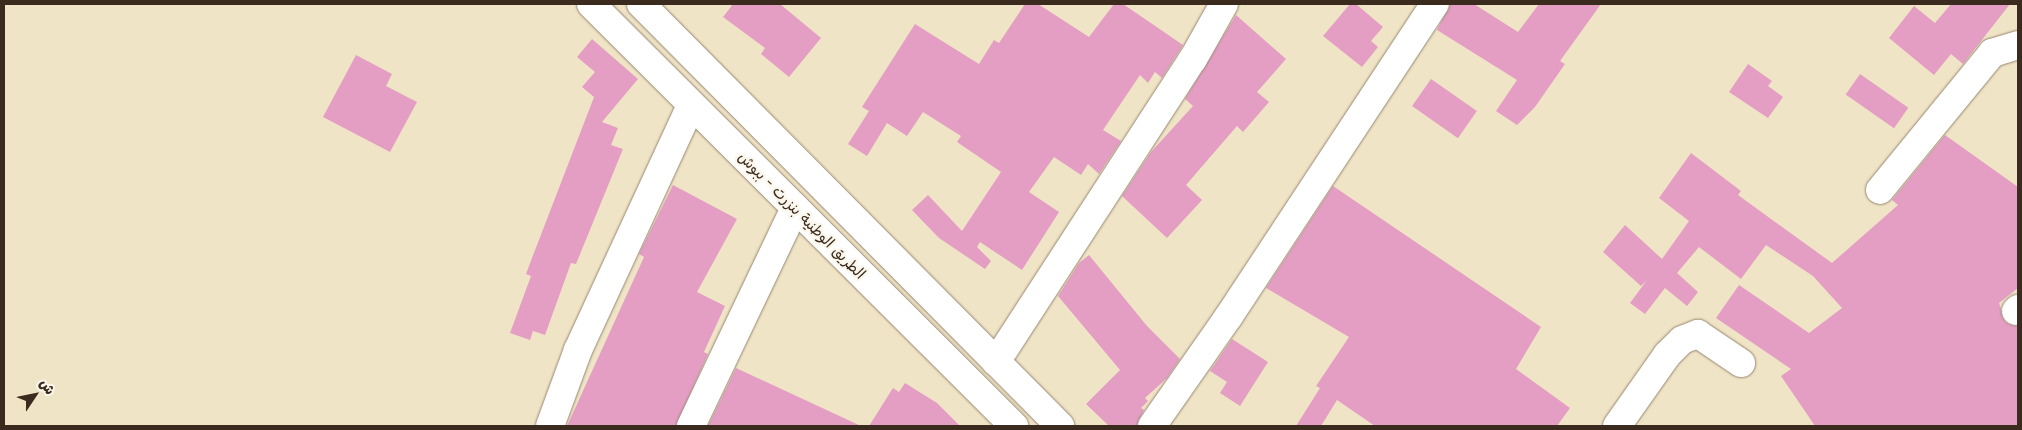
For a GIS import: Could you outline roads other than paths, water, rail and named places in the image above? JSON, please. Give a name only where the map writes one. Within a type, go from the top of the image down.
[{"type":"street","name":"الطريق الوطنية بنزرت - ببوش","points":[[591,4],[690,105],[1014,426]]},
{"type":"street","points":[[641,4],[1060,426]]},
{"type":"street","points":[[996,362],[1193,59],[1224,4]]},
{"type":"street","points":[[1152,426],[1229,316],[1435,4]]},
{"type":"street","points":[[1880,190],[1992,53],[2018,45]]},
{"type":"street","points":[[550,426],[578,350],[690,105]]},
{"type":"street","points":[[691,426],[795,208]]},
{"type":"street","points":[[1617,426],[1667,355],[1682,340],[1698,334],[1742,363]]}]
